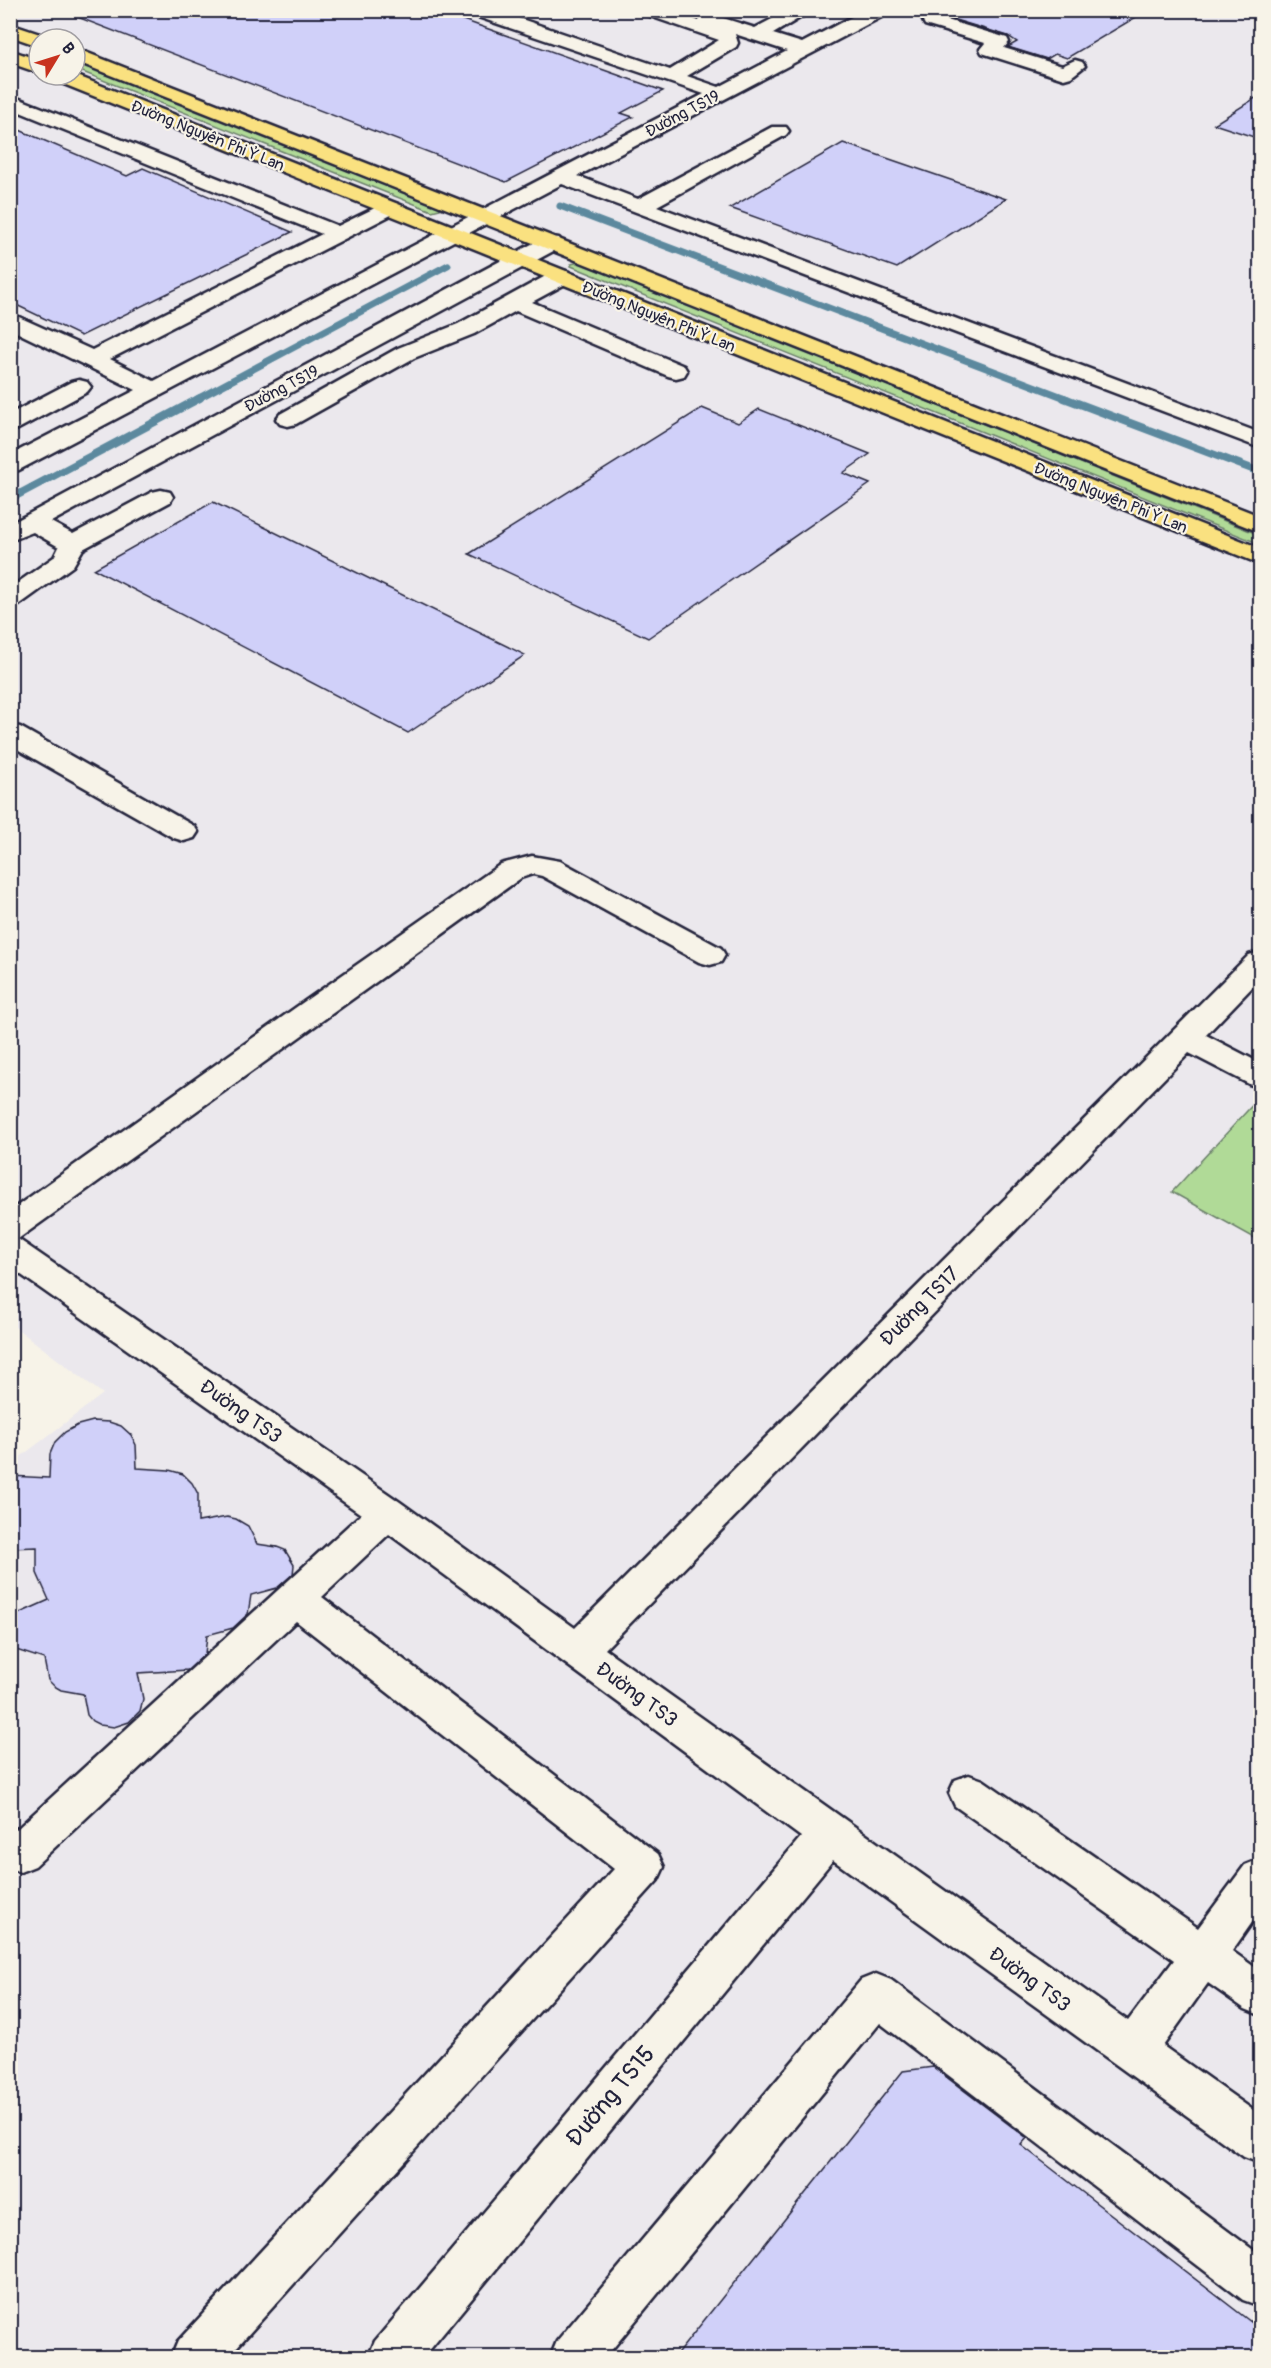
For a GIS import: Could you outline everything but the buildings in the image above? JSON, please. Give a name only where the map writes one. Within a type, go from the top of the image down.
[{"type":"main road","points":[[10,29],[27,35]]},
{"type":"main road","points":[[10,56],[27,62]]},
{"type":"main road","name":"Đường Nguyên Phi Ỷ Lan","points":[[87,59],[1260,525]]},
{"type":"main road","name":"Đường Nguyên Phi Ỷ Lan","points":[[87,87],[1260,557]]},
{"type":"street","points":[[476,10],[719,93]]},
{"type":"street","points":[[651,10],[728,37],[729,43],[670,78]]},
{"type":"street","points":[[683,10],[803,50]]},
{"type":"street","points":[[757,35],[804,10]]},
{"type":"street","name":"Đường TS19","points":[[10,465],[880,10]]},
{"type":"street","points":[[951,10],[932,21],[1000,42],[989,49],[1064,73],[1075,66]]},
{"type":"street","points":[[10,101],[340,234]]},
{"type":"street","points":[[639,207],[779,131]]},
{"type":"street","points":[[561,177],[1260,441]]},
{"type":"street","points":[[92,359],[390,208]]},
{"type":"street","name":"Đường TS19","points":[[10,534],[551,243]]},
{"type":"street","points":[[272,393],[298,414],[406,353],[466,329],[561,277]]},
{"type":"street","points":[[515,303],[676,371]]},
{"type":"street","points":[[10,320],[154,390]]},
{"type":"street","points":[[10,425],[79,387]]},
{"type":"street","points":[[10,425],[48,445]]},
{"type":"street","points":[[10,600],[64,561],[73,544],[161,497]]},
{"type":"street","points":[[33,522],[73,544]]},
{"type":"street","points":[[10,733],[184,832]]},
{"type":"street","points":[[10,1229],[316,1008],[511,872],[532,864],[550,868],[710,955]]},
{"type":"street","name":"Đường TS17","points":[[578,1651],[1260,962]]},
{"type":"street","points":[[1185,1038],[1260,1076]]},
{"type":"street","name":"Đường TS3","points":[[10,1249],[387,1513],[1132,2052],[1260,2141]]},
{"type":"street","points":[[14,1853],[387,1513]]},
{"type":"street","points":[[195,2358],[643,1867],[295,1598]]},
{"type":"street","points":[[969,1793],[1260,1995]]},
{"type":"street","name":"Đường TS15","points":[[392,2358],[829,1834]]},
{"type":"street","points":[[1132,2052],[1260,1878]]},
{"type":"street","points":[[574,2358],[876,1994],[1260,2283]]},
{"type":"shaded area","points":[[11,11],[1260,11],[1260,2357],[11,2358],[11,1464],[103,1394],[11,1324]]},
{"type":"green space","points":[[87,66],[439,205],[440,209],[432,211],[87,74]]},
{"type":"green space","points":[[580,262],[1260,535],[1260,544],[571,266],[571,264]]},
{"type":"green space","points":[[1260,1097],[1260,1241],[1172,1192]]},
{"type":"waterway","points":[[560,206],[1068,399]]},
{"type":"waterway","points":[[197,399],[448,265]]},
{"type":"waterway","points":[[10,499],[200,398]]},
{"type":"waterway","points":[[1064,398],[1260,472]]}]
